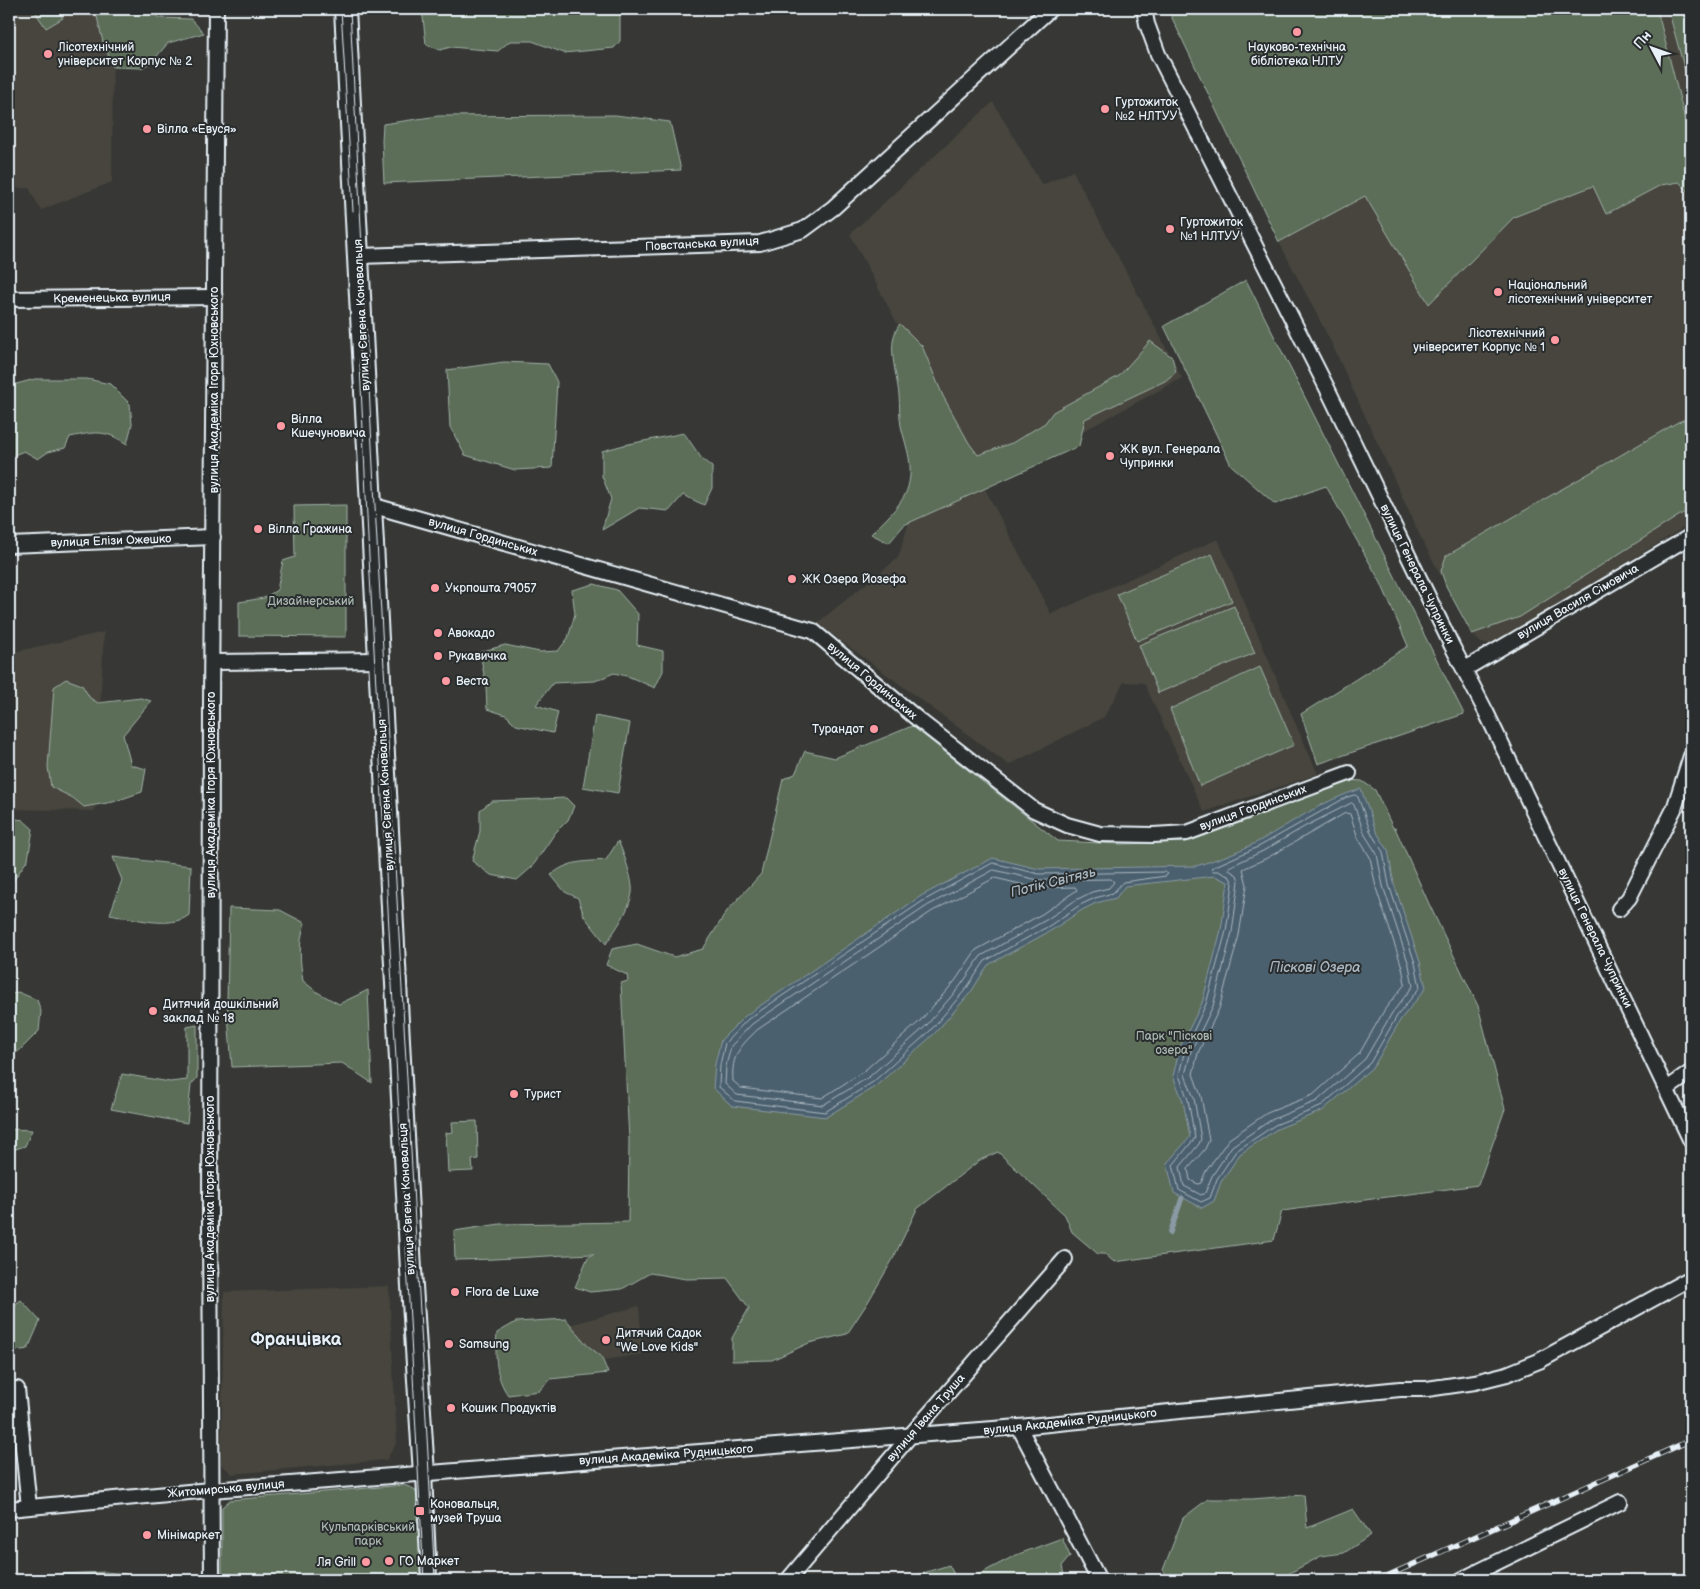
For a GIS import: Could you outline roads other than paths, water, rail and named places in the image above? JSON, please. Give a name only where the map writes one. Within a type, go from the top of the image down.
[{"type":"street","name":"вулиця Академіка Ігоря Юхновського","points":[[212,1580],[210,1204],[216,9]]},
{"type":"street","name":"вулиця Євгена Коновальця","points":[[345,9],[429,1580]]},
{"type":"street","name":"Повстанська вулиця","points":[[358,256],[760,243],[803,230],[833,208],[1050,9]]},
{"type":"street","name":"вулиця Генерала Чупринки","points":[[1144,9],[1147,24],[1158,54],[1328,390],[1452,646],[1465,669],[1691,1141]]},
{"type":"street","name":"Кременецька вулиця","points":[[9,299],[215,297]]},
{"type":"street","name":"вулиця Гординських","points":[[371,505],[813,631],[920,721],[1034,810],[1066,825],[1100,834],[1153,835],[1187,833],[1348,773]]},
{"type":"street","name":"вулиця Василя Сімовича","points":[[1465,669],[1691,536]]},
{"type":"street","name":"вулиця Елізи Ожешко","points":[[9,545],[213,537]]},
{"type":"street","points":[[212,662],[379,660]]},
{"type":"street","points":[[1619,909],[1629,898],[1674,808],[1691,756]]},
{"type":"street","points":[[1667,1089],[1691,1072]]},
{"type":"street","name":"вулиця Івана Труша","points":[[788,1580],[909,1437],[1065,1259]]},
{"type":"street","name":"вулиця Академіка Рудницького","points":[[424,1474],[909,1437],[1400,1389],[1427,1389],[1475,1382],[1507,1374],[1538,1361],[1691,1278]]},
{"type":"street","points":[[18,1389],[29,1507]]},
{"type":"street","points":[[1019,1427],[1099,1580]]},
{"type":"street","name":"Житомирська вулиця","points":[[9,1509],[212,1490],[424,1474]]},
{"type":"street","points":[[1461,1580],[1492,1574],[1620,1502]]},
{"type":"water","name":"Піскові Озера","points":[[1361,789],[1376,831],[1388,850],[1394,884],[1420,962],[1426,988],[1401,1019],[1374,1066],[1322,1111],[1277,1129],[1240,1154],[1221,1182],[1214,1201],[1202,1208],[1174,1193],[1167,1163],[1190,1137],[1183,1101],[1173,1076],[1180,1047],[1202,1003],[1221,930],[1228,882],[1215,876],[1125,886],[1116,898],[1096,903],[1082,910],[1052,930],[988,965],[971,992],[934,1034],[876,1086],[826,1117],[732,1106],[713,1088],[715,1064],[721,1040],[745,1016],[921,896],[993,858],[1039,869],[1196,866],[1246,848],[1322,805]]},
{"type":"waterway","points":[[1170,1233],[1182,1198]]},
{"type":"tram line","points":[[341,9],[353,211]]},
{"type":"tram line","points":[[350,9],[375,506],[435,1580]]},
{"type":"tram line","points":[[359,343],[424,1580]]},
{"type":"railway","points":[[1378,1580],[1691,1440]]},
{"type":"place","name":"Науково-технічна бібліотека НЛТУ","points":[[1297,32]]},
{"type":"place","name":"Лісотехнічний університет Корпус № 2","points":[[48,54]]},
{"type":"place","name":"Гуртожиток №2 НЛТУУ","points":[[1105,109]]},
{"type":"place","name":"Вілла «Евуся»","points":[[147,129]]},
{"type":"place","name":"Гуртожиток №1 НЛТУУ","points":[[1170,229]]},
{"type":"place","name":"Національний лісотехнічний університет","points":[[1498,292]]},
{"type":"place","name":"Лісотехнічний університет Корпус № 1","points":[[1555,340]]},
{"type":"place","name":"Вілла Кшечуновича","points":[[281,426]]},
{"type":"place","name":"ЖК вул. Генерала Чупринки","points":[[1110,456]]},
{"type":"place","name":"Вілла Ґражина","points":[[258,529]]},
{"type":"place","name":"ЖК Озера Йозефа","points":[[792,579]]},
{"type":"place","name":"Укрпошта 79057","points":[[435,588]]},
{"type":"place","name":"Авокадо","points":[[438,633]]},
{"type":"place","name":"Рукавичка","points":[[438,656]]},
{"type":"place","name":"Веста","points":[[446,681]]},
{"type":"place","name":"Турандот","points":[[874,729]]},
{"type":"place","name":"Дитячий дошкільний заклад № 18","points":[[153,1011]]},
{"type":"place","name":"Турист","points":[[514,1094]]},
{"type":"place","name":"Flora de Luxe","points":[[455,1292]]},
{"type":"place","name":"Дитячий Садок \"We Love Kids\"","points":[[606,1340]]},
{"type":"place","name":"Samsung","points":[[449,1344]]},
{"type":"place","name":"Кошик Продуктів","points":[[451,1408]]},
{"type":"place","name":"Коновальця, музей Труша","points":[[420,1511]]},
{"type":"place","name":"Мінімаркет","points":[[147,1535]]},
{"type":"place","name":"ГО Маркет","points":[[389,1561]]},
{"type":"place","name":"Ля Grill","points":[[366,1562]]},
{"type":"district","name":"Францівка","points":[[296,1339]]},
{"type":"park label","name":"Дизайнерський","points":[[311,601]]},
{"type":"park label","name":"Парк \"Піскові озера\"","points":[[1174,1043]]},
{"type":"park label","name":"Кульпарківський парк","points":[[368,1534]]},
{"type":"water label","name":"Потік Світязь","points":[[1053,882]]}]
